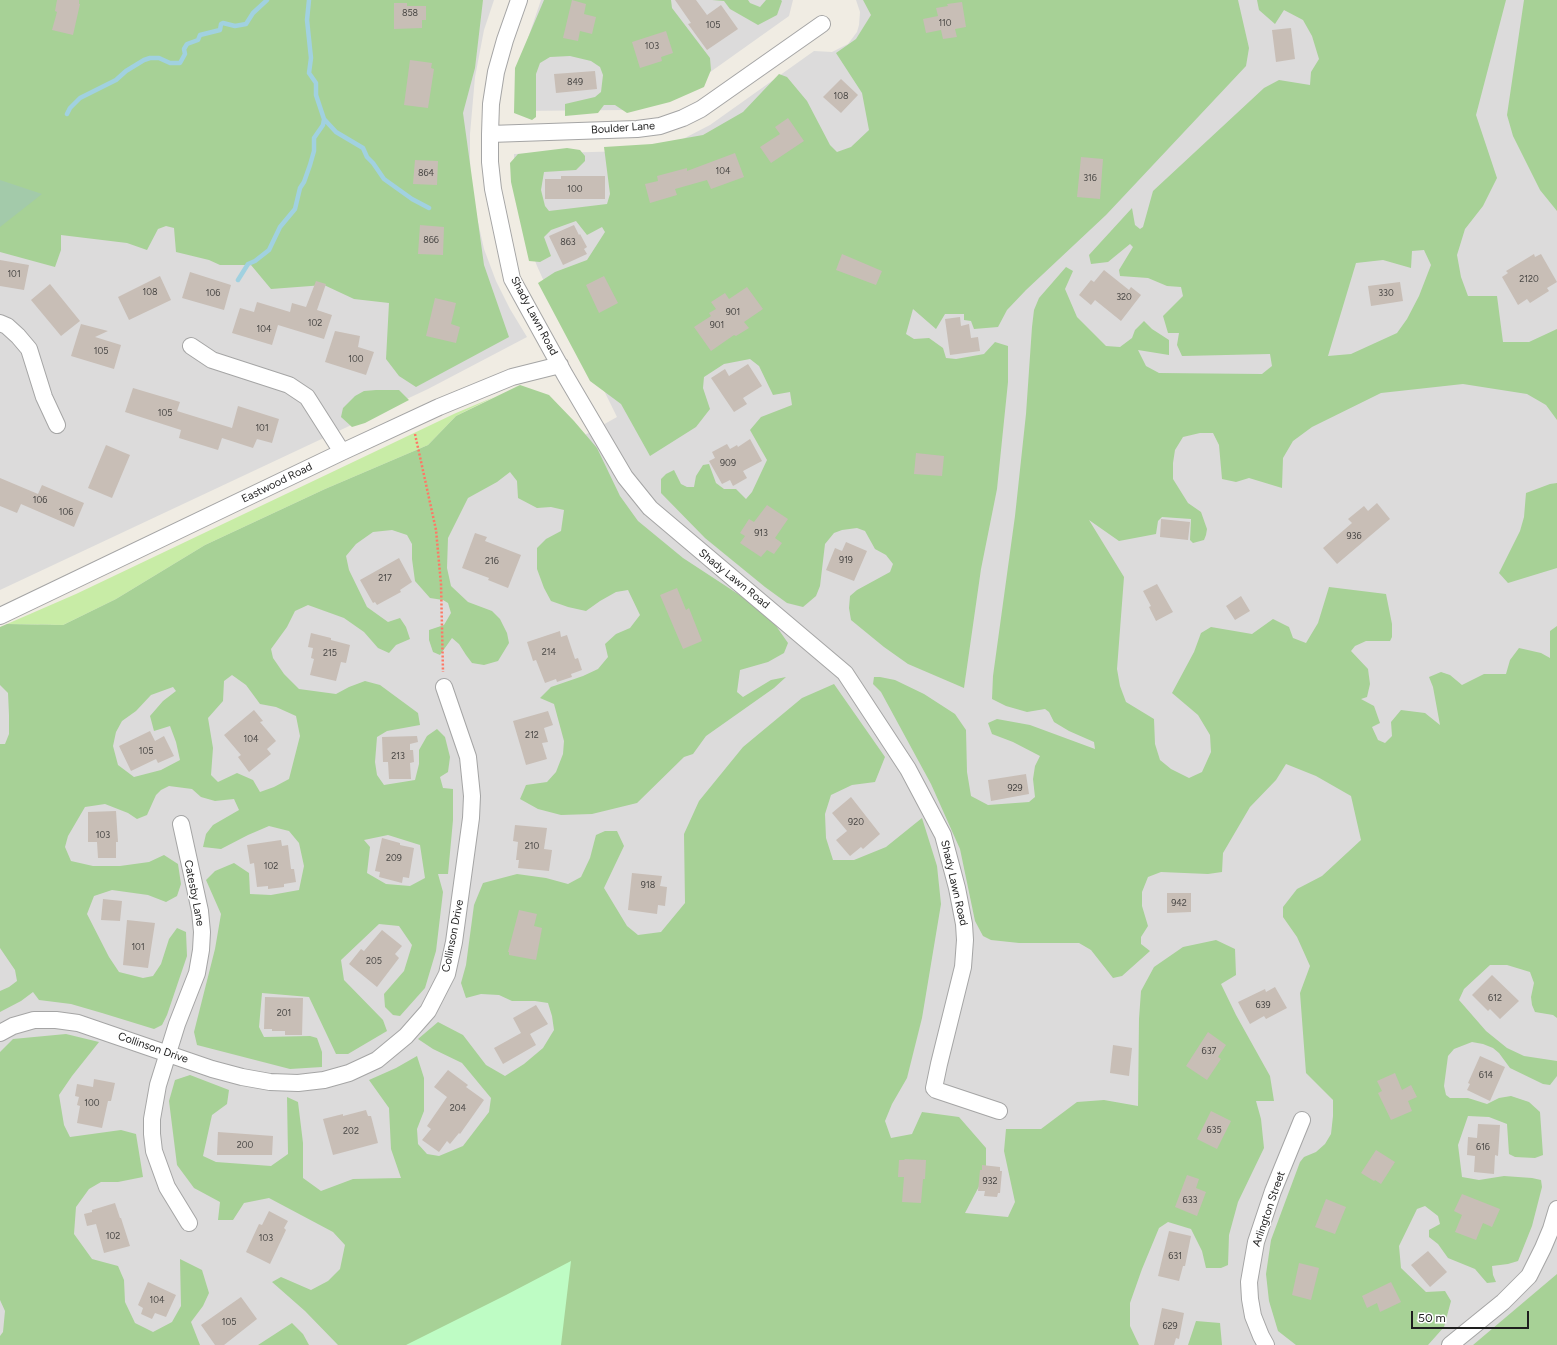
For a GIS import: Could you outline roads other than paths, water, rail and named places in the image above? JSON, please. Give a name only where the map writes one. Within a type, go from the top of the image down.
[{"type":"street","name":"Shady Lawn Road","points":[[519,0],[496,72],[490,134],[493,189],[512,279],[625,478],[650,508],[845,673],[908,769],[943,835],[957,888],[965,940],[963,967],[938,1064],[934,1088],[936,1090],[999,1110]]},
{"type":"street","name":"Boulder Lane","points":[[490,134],[629,129],[660,126],[683,118],[701,109],[822,24]]},
{"type":"street","points":[[0,323],[7,326],[29,349],[44,397],[57,426]]},
{"type":"street","points":[[191,346],[212,360],[289,385],[307,397],[342,452]]},
{"type":"street","name":"Eastwood Road","points":[[0,616],[412,420],[512,377],[560,365]]},
{"type":"street","name":"Collinson Drive","points":[[0,1032],[13,1026],[34,1020],[56,1020],[78,1023],[227,1073],[270,1082],[298,1083],[324,1080],[349,1073],[377,1060],[406,1036],[428,1011],[447,974],[454,942],[471,818],[472,796],[468,757],[444,687]]},
{"type":"street","name":"Catesby Lane","points":[[181,824],[200,911],[202,932],[201,950],[197,973],[177,1024],[168,1053],[155,1102],[152,1119],[152,1134],[154,1151],[166,1187],[188,1223]]},
{"type":"street","name":"Arlington Street","points":[[1266,1345],[1253,1316],[1249,1282],[1256,1242],[1273,1191],[1302,1120]]},
{"type":"street","points":[[1450,1345],[1503,1302],[1529,1276],[1551,1230],[1557,1208]]},
{"type":"waterway","points":[[67,114],[70,108],[80,98],[116,80],[126,71],[144,60],[159,58],[170,63],[180,63],[185,54],[184,49],[187,44],[198,40],[200,35],[220,30],[221,24],[223,23],[235,26],[246,24],[253,13],[267,0]]},
{"type":"waterway","points":[[309,0],[307,20],[311,58],[309,73],[316,83],[316,95],[324,119],[336,132],[363,148],[367,157],[384,179],[412,199],[429,208]]},
{"type":"waterway","points":[[238,280],[248,264],[255,261],[269,250],[280,227],[295,209],[300,188],[304,182],[314,151],[314,138],[323,125],[324,119]]}]
